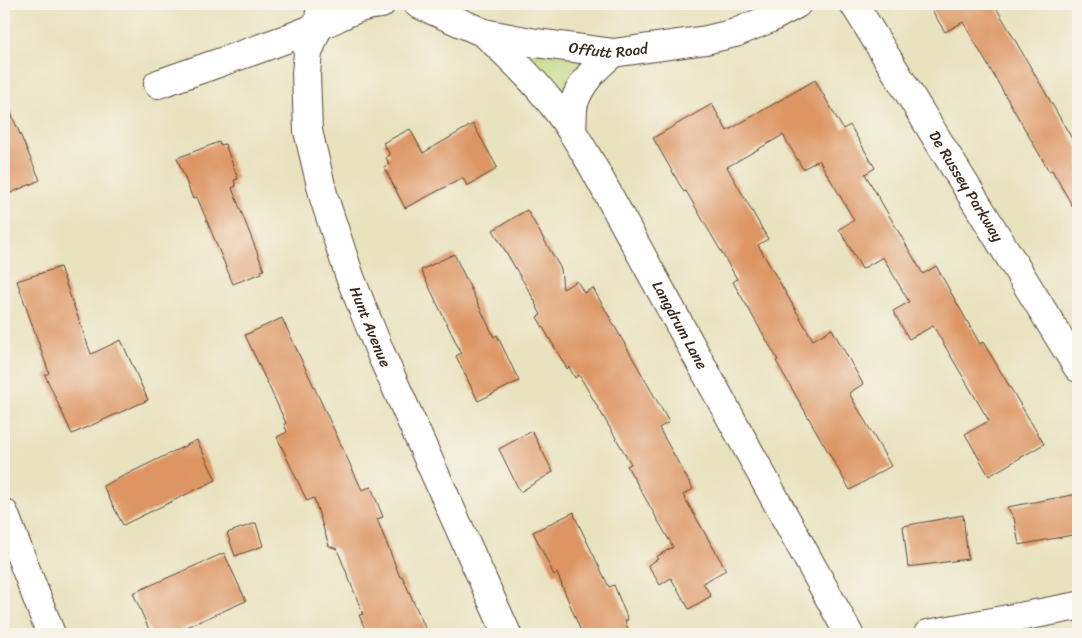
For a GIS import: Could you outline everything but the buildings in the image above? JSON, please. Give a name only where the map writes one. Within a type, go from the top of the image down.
[{"type":"street","points":[[158,84],[319,15],[353,10],[370,4],[381,4]]},
{"type":"street","name":"Offutt Road","points":[[418,4],[484,33],[536,43],[613,54],[706,40],[735,33],[769,19],[797,4]]},
{"type":"street","name":"De Russey Parkway","points":[[854,4],[1078,368]]},
{"type":"street","name":"Hunt Avenue","points":[[319,15],[308,53],[306,73],[308,131],[324,198],[350,277],[381,354],[507,634]]},
{"type":"street","name":"Langdrum Lane","points":[[484,33],[522,69],[550,100],[572,131],[849,634]]},
{"type":"street","points":[[572,131],[574,104],[584,82],[597,67],[613,54]]},
{"type":"street","points":[[4,513],[51,634]]},
{"type":"street","points":[[928,634],[1078,606]]},
{"type":"green space","points":[[511,44],[587,62],[563,99]]}]
